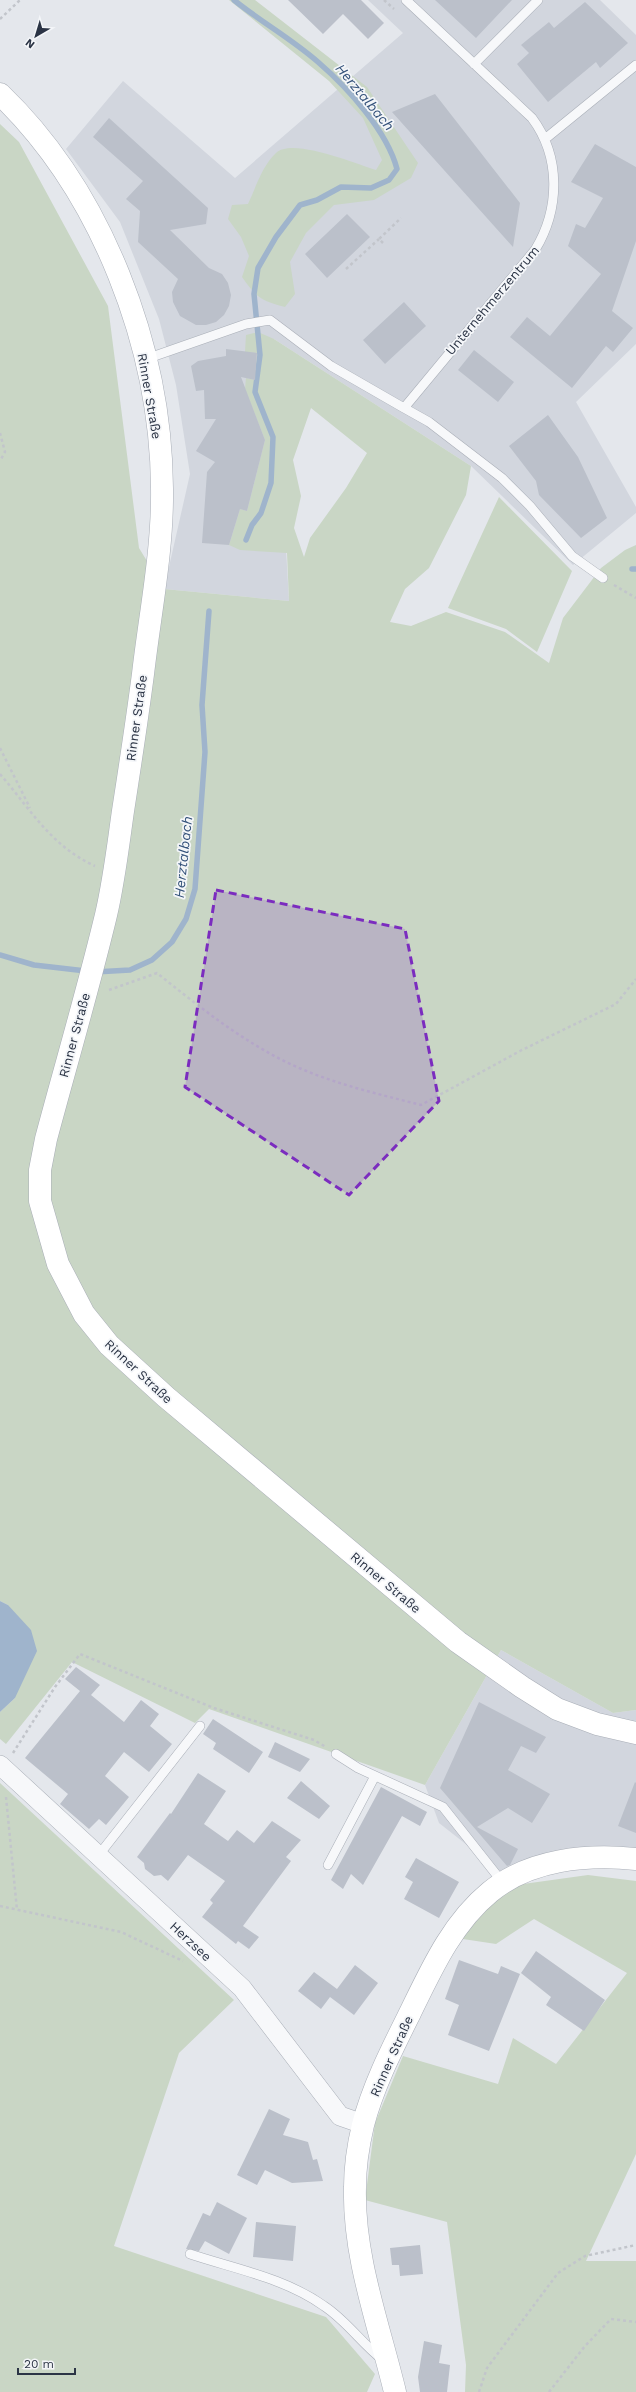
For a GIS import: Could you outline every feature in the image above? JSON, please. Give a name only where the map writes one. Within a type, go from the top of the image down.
[{"type":"main road","name":"Rinner Straße","points":[[0,94],[40,135],[80,194],[123,287],[146,359],[157,426],[162,486],[160,526],[139,702],[114,874],[94,960],[46,1139],[40,1170],[40,1201],[58,1264],[84,1314],[109,1345],[166,1398],[458,1642],[522,1687],[557,1709],[597,1724],[636,1733]]},
{"type":"main road","name":"Rinner Straße","points":[[395,2392],[361,2258],[355,2211],[355,2169],[363,2124],[387,2062],[447,1943],[476,1906],[490,1892],[503,1883],[531,1869],[564,1859],[591,1857],[636,1859]]},
{"type":"street","name":"Herzsee","points":[[2,1767],[242,1988],[340,2116],[363,2124]]},
{"type":"lane","name":"Unternehmerzentrum","points":[[404,408],[438,364],[524,263],[543,237],[551,216],[554,189],[552,163],[545,139],[532,118],[406,0]]},
{"type":"lane","points":[[474,64],[538,0]]},
{"type":"lane","points":[[545,139],[636,64]]},
{"type":"lane","points":[[146,359],[246,324],[264,320],[272,321],[346,376],[429,422],[502,478],[530,506],[572,556],[602,578]]},
{"type":"lane","points":[[98,1856],[200,1726]]},
{"type":"lane","points":[[336,1754],[358,1768],[443,1807],[503,1883]]},
{"type":"lane","points":[[328,1865],[375,1776]]},
{"type":"lane","points":[[190,2254],[263,2276],[304,2294],[338,2316],[372,2352],[389,2364]]},
{"type":"path","points":[[0,19],[20,0]]},
{"type":"path","points":[[346,269],[402,218]]},
{"type":"path","points":[[379,239],[383,243]]},
{"type":"path","points":[[0,433],[5,452],[0,461]]},
{"type":"path","points":[[602,578],[636,598]]},
{"type":"path","points":[[0,748],[40,826],[60,845],[89,863],[114,874]]},
{"type":"path","points":[[0,774],[32,811]]},
{"type":"path","points":[[86,991],[157,973],[214,1019],[282,1060],[341,1084],[421,1104],[520,1051],[616,1004],[636,980]]},
{"type":"path","points":[[17,1910],[2,1767],[55,1687],[80,1654],[214,1708],[314,1740],[336,1754]]},
{"type":"path","points":[[0,1906],[121,1932],[185,1962]]},
{"type":"path","points":[[479,2392],[487,2368],[558,2273],[585,2256],[636,2245]]},
{"type":"path","points":[[549,2392],[585,2346],[612,2319],[636,2322]]},
{"type":"highlighted area","points":[[216,890],[405,929],[439,1101],[349,1195],[185,1087]]},
{"type":"shaded area","points":[[368,0],[600,0],[636,35],[636,344],[576,402],[636,507],[636,513],[573,565],[471,466],[274,339],[289,601],[164,589],[190,474],[176,385],[159,319],[120,222],[66,149],[123,81],[235,178],[403,33]]},
{"type":"shaded area","points":[[501,1650],[613,1713],[636,1710],[636,1856],[608,1853],[500,1871],[439,1823],[425,1785]]},
{"type":"green space","points":[[229,0],[255,0],[367,87],[418,163],[411,178],[374,200],[334,205],[306,233],[290,262],[295,294],[285,307],[270,303],[255,294],[242,277],[249,256],[241,237],[228,219],[232,205],[248,204],[267,164],[276,153],[284,149],[296,148],[324,153],[376,170],[382,160],[363,118],[329,81]]},
{"type":"green space","points":[[0,124],[19,142],[108,306],[139,548],[164,589],[289,601],[287,553],[240,550],[229,545],[240,509],[247,511],[265,440],[245,389],[246,378],[255,380],[257,353],[245,352],[246,335],[258,332],[274,339],[471,466],[466,495],[429,568],[405,589],[390,622],[411,626],[446,612],[505,632],[549,663],[563,618],[601,568],[625,550],[636,545],[636,1710],[613,1713],[501,1650],[425,1785],[209,1709],[195,1723],[72,1662],[6,1744],[0,1739],[0,1712],[15,1698],[8,1605],[0,1601]],"holes":[[[311,408],[367,453],[346,488],[310,538],[304,557],[294,528],[301,496],[293,460]]]},
{"type":"green space","points":[[499,497],[572,571],[537,652],[506,629],[448,608]]},
{"type":"green space","points":[[0,1783],[234,2000],[179,2053],[114,2246],[326,2317],[375,2374],[367,2392],[0,2392]]},
{"type":"green space","points":[[588,1875],[636,1881],[636,2154],[586,2261],[636,2261],[636,2392],[465,2392],[466,2365],[447,2222],[365,2200],[375,2123],[403,2056],[498,2084],[513,2038],[556,2064],[627,1973],[534,1919],[496,1944],[443,1936],[516,1885]]},
{"type":"water","points":[[0,1601],[8,1605],[31,1630],[37,1651],[15,1698],[0,1712]]},
{"type":"building","points":[[288,0],[361,0],[384,23],[368,39],[343,14],[323,34]]},
{"type":"building","points":[[435,0],[512,0],[476,38]]},
{"type":"building","points":[[585,2],[628,43],[600,68],[596,62],[548,102],[517,64],[529,53],[521,45],[549,22],[554,28]]},
{"type":"building","points":[[435,94],[520,203],[513,247],[392,112]]},
{"type":"building","points":[[109,118],[208,208],[206,224],[170,230],[209,268],[222,274],[228,283],[231,295],[229,306],[224,315],[216,322],[206,325],[196,325],[180,316],[173,302],[172,292],[178,279],[138,242],[140,211],[126,199],[143,181],[93,137]]},
{"type":"building","points":[[595,144],[636,167],[636,241],[612,311],[633,328],[613,352],[606,346],[572,388],[510,337],[527,317],[550,336],[601,274],[568,246],[576,224],[585,228],[603,198],[571,182]]},
{"type":"building","points":[[347,214],[370,237],[327,278],[305,254]]},
{"type":"building","points":[[404,302],[426,326],[385,364],[363,340]]},
{"type":"building","points":[[226,349],[257,353],[255,380],[241,377],[265,440],[247,511],[240,509],[229,545],[202,543],[207,472],[215,462],[196,451],[216,419],[205,419],[204,390],[196,391],[191,366],[198,361],[226,356]]},
{"type":"building","points":[[474,350],[514,382],[498,402],[458,370]]},
{"type":"building","points":[[548,415],[578,457],[607,518],[581,538],[539,495],[536,481],[509,446]]},
{"type":"building","points":[[76,1667],[100,1685],[91,1695],[124,1722],[141,1700],[159,1714],[150,1726],[172,1744],[149,1772],[124,1752],[105,1776],[129,1797],[106,1825],[99,1819],[89,1829],[60,1804],[68,1794],[25,1758],[80,1691],[65,1679]]},
{"type":"building","points":[[479,1702],[546,1737],[536,1753],[521,1746],[508,1770],[550,1794],[532,1823],[508,1808],[477,1827],[518,1849],[510,1865],[507,1866],[440,1788]]},
{"type":"building","points":[[213,1719],[263,1752],[249,1773],[213,1749],[216,1743],[203,1734]]},
{"type":"building","points":[[275,1742],[310,1759],[300,1772],[268,1757]]},
{"type":"building","points":[[198,1773],[226,1791],[204,1824],[228,1841],[237,1830],[254,1843],[272,1821],[301,1840],[286,1857],[291,1861],[243,1926],[259,1937],[249,1949],[238,1941],[236,1944],[202,1917],[213,1903],[210,1900],[225,1881],[188,1855],[168,1881],[161,1875],[154,1876],[145,1869],[144,1863],[137,1857],[170,1813],[171,1814]]},
{"type":"building","points":[[301,1781],[330,1806],[319,1819],[287,1798]]},
{"type":"building","points":[[635,1782],[636,1783],[636,1833],[618,1826]]},
{"type":"building","points":[[381,1787],[427,1812],[420,1826],[402,1816],[363,1885],[351,1874],[343,1889],[331,1880]]},
{"type":"building","points":[[416,1858],[459,1882],[439,1918],[404,1899],[413,1882],[405,1877]]},
{"type":"building","points":[[536,1951],[605,2000],[584,2031],[546,2005],[551,1997],[521,1973]]},
{"type":"building","points":[[459,1960],[498,1974],[501,1966],[520,1974],[489,2051],[448,2035],[459,2005],[445,1999]]},
{"type":"building","points":[[355,1965],[378,1983],[354,2015],[330,1997],[321,2009],[298,1991],[314,1972],[337,1989]]},
{"type":"building","points":[[269,2109],[290,2119],[283,2135],[308,2142],[313,2160],[317,2159],[323,2181],[292,2183],[265,2170],[257,2185],[237,2175]]},
{"type":"building","points":[[217,2202],[247,2218],[229,2254],[205,2241],[199,2251],[186,2249],[203,2213],[210,2216]]},
{"type":"building","points":[[256,2222],[296,2226],[293,2261],[253,2257]]},
{"type":"building","points":[[420,2245],[423,2274],[400,2276],[399,2265],[392,2265],[390,2248]]},
{"type":"building","points":[[424,2341],[442,2345],[439,2363],[450,2365],[447,2392],[420,2392],[418,2377]]},
{"type":"waterway","name":"Herztalbach","points":[[234,0],[308,54],[342,84],[376,125],[385,140],[397,169],[389,180],[371,188],[341,187],[317,200],[300,205],[276,237],[258,268],[254,294],[260,355],[255,392],[273,437],[271,483],[261,513],[252,525],[246,540]]},
{"type":"waterway","name":"Herztalbach","points":[[95,972],[130,970],[152,960],[172,942],[186,919],[195,889],[205,752],[202,705],[209,611]]},
{"type":"waterway","name":"Herztalbach","points":[[0,955],[34,965],[86,971]]}]
